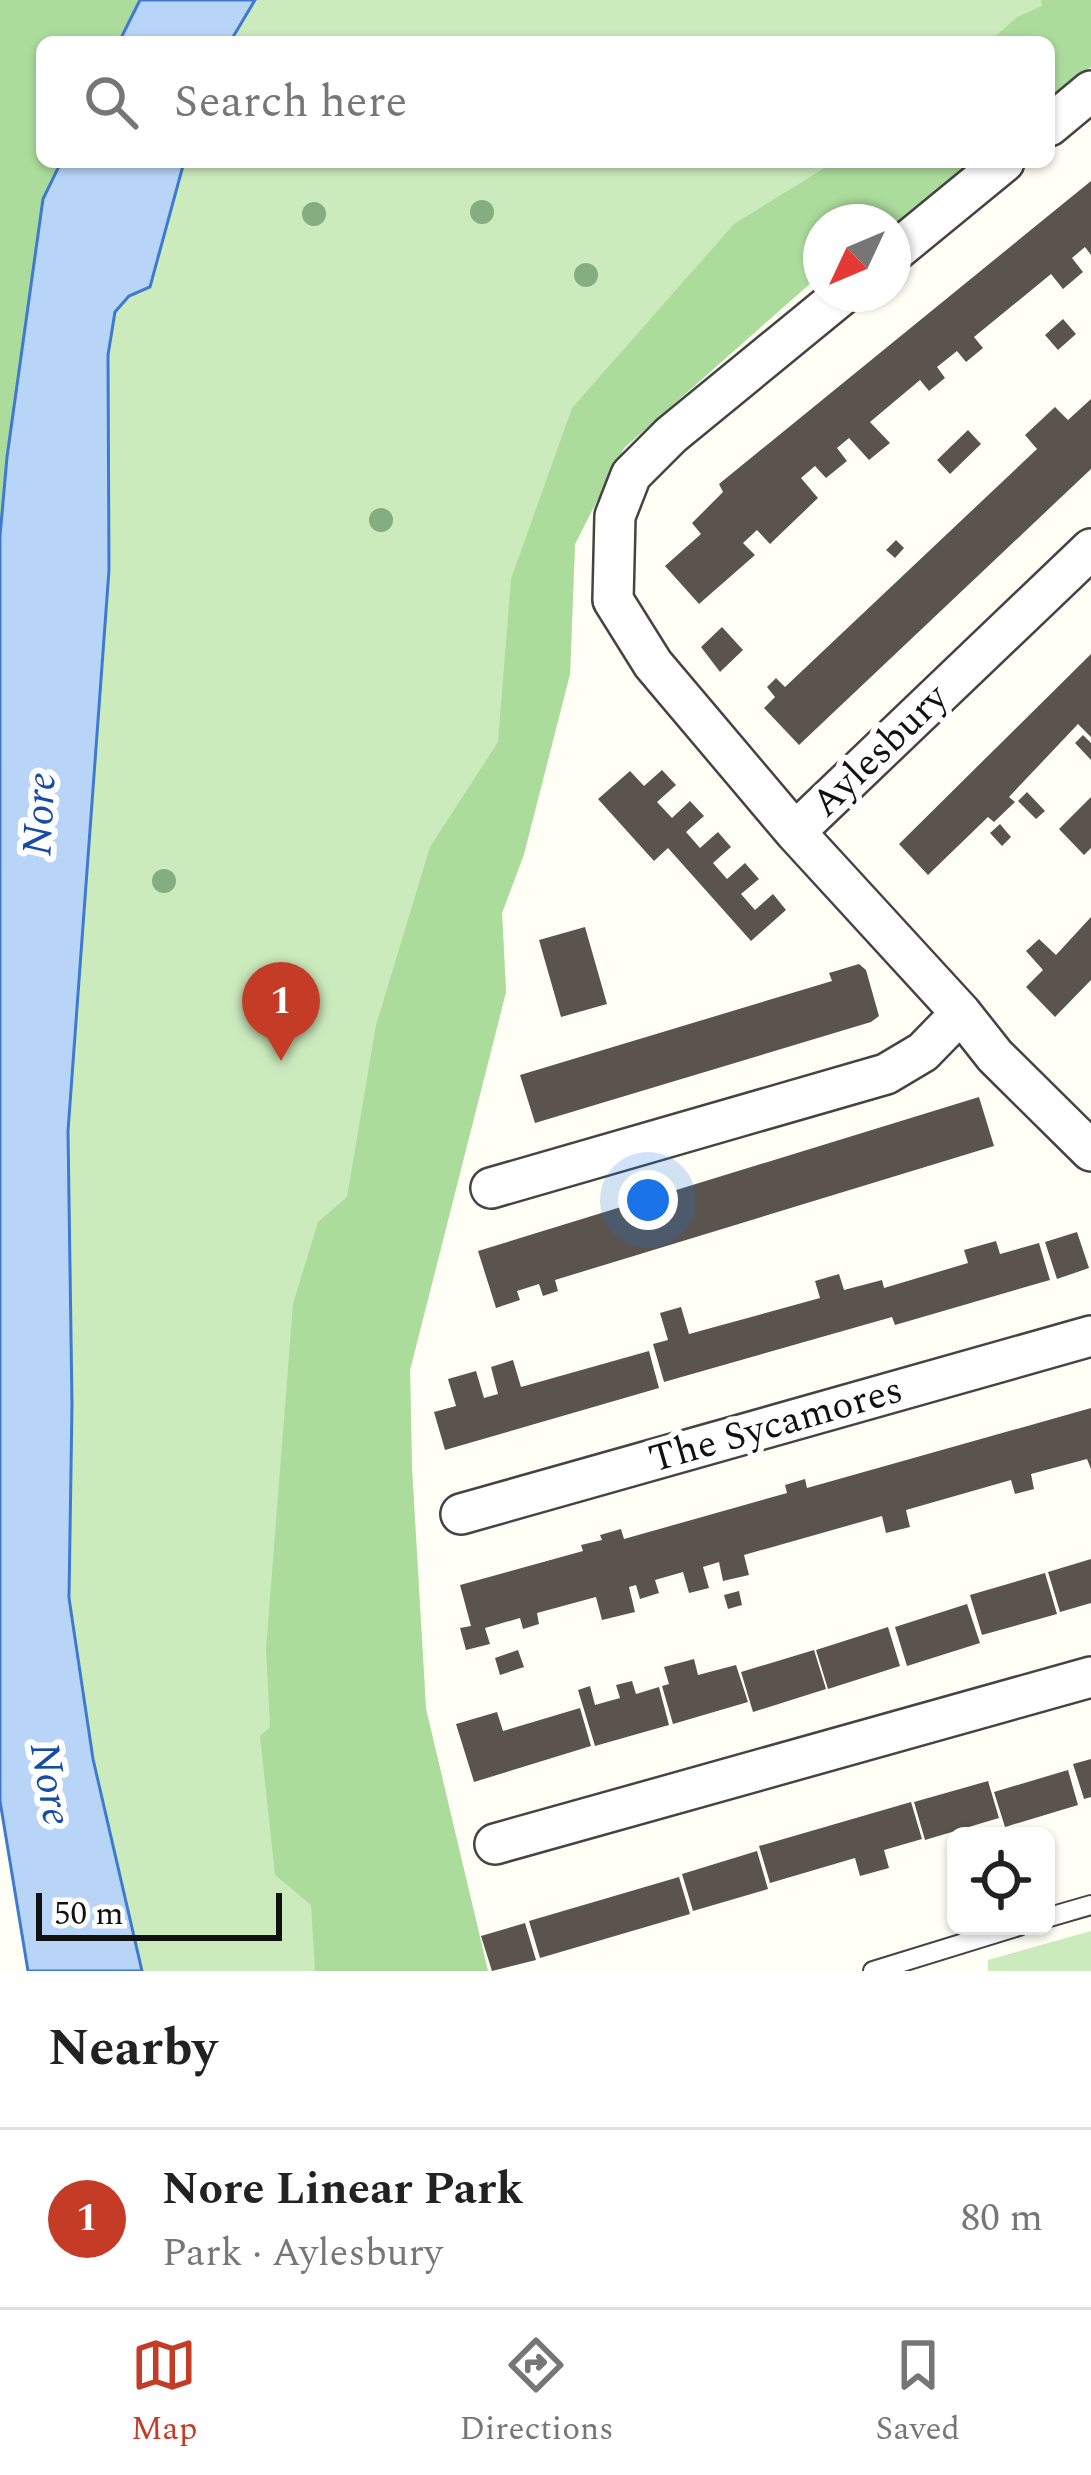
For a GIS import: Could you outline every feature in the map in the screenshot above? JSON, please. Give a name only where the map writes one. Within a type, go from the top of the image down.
[{"type":"street","points":[[1055,121],[1091,91]]},
{"type":"street","points":[[911,238],[997,168]]},
{"type":"street","points":[[795,832],[653,664],[613,600],[615,516],[631,475],[670,435],[821,312]]},
{"type":"street","name":"Aylesbury","points":[[1084,1127],[995,1056],[962,1013],[795,832],[1091,549]]},
{"type":"street","points":[[491,1188],[886,1074],[923,1052],[962,1013]]},
{"type":"street","name":"The Sycamores","points":[[461,1514],[1091,1336]]},
{"type":"street","points":[[495,1844],[1091,1676]]},
{"type":"lane","points":[[1055,1915],[1091,1905]]},
{"type":"lane","points":[[873,1971],[990,1935]]},
{"type":"green space","points":[[0,0],[140,0],[122,36],[36,36],[36,168],[58,168],[43,199],[0,536]]},
{"type":"green space","points":[[255,0],[1091,0],[1091,67],[1055,46],[1055,36],[234,36]]},
{"type":"green space","points":[[1041,0],[1091,0],[1091,67],[1055,98],[1055,36],[996,36],[1017,17],[1042,6]]},
{"type":"green space","points":[[182,168],[972,168],[911,214],[911,204],[803,204],[803,290],[624,448],[575,544],[570,674],[524,854],[502,913],[506,992],[410,1370],[426,1709],[488,1971],[142,1971],[93,1759],[69,1598],[68,1131],[109,570],[108,355],[114,312],[129,296],[151,286]]},
{"type":"green space","points":[[824,168],[973,168],[911,219],[911,204],[803,204],[803,290],[624,448],[575,544],[570,674],[524,854],[502,913],[506,992],[410,1370],[426,1709],[488,1971],[315,1971],[311,1905],[275,1875],[260,1736],[270,1727],[266,1649],[293,1304],[318,1222],[347,1197],[376,1025],[430,847],[498,742],[511,579],[572,408],[734,224]]},
{"type":"green space","points":[[1091,1931],[1091,1971],[988,1971],[988,1960]]},
{"type":"water","points":[[140,0],[255,0],[234,36],[122,36]]},
{"type":"water","name":"Nore","points":[[58,168],[182,168],[150,287],[129,296],[115,312],[108,355],[109,570],[68,1131],[69,1598],[93,1759],[142,1971],[28,1971],[0,1801],[0,536],[43,199]]},
{"type":"building","points":[[1091,181],[1091,255],[1085,247],[1072,258],[1083,272],[1063,289],[1051,274],[974,337],[983,348],[966,362],[957,351],[937,367],[945,378],[929,391],[920,380],[870,422],[890,443],[869,460],[849,438],[837,448],[847,461],[826,478],[815,466],[801,478],[818,498],[770,544],[757,530],[743,543],[755,555],[699,604],[665,566],[701,534],[692,523],[723,492],[719,484]]},
{"type":"building","points":[[1063,319],[1076,334],[1058,350],[1045,335]]},
{"type":"building","points":[[1091,399],[1091,469],[799,745],[764,708],[775,697],[767,687],[776,678],[785,687],[1037,449],[1025,435],[1055,407],[1068,420]]},
{"type":"building","points":[[968,430],[981,444],[950,474],[937,460]]},
{"type":"building","points":[[896,540],[904,548],[895,558],[886,550]]},
{"type":"building","points":[[722,627],[743,650],[720,672],[701,647]]},
{"type":"building","points":[[1091,654],[1091,737],[1078,724],[1009,797],[1015,802],[994,822],[988,817],[928,875],[899,844]]},
{"type":"building","points":[[1083,735],[1091,743],[1091,760],[1075,743]]},
{"type":"building","points":[[662,770],[676,785],[657,802],[672,818],[690,801],[704,816],[686,832],[700,848],[718,832],[731,847],[713,863],[727,879],[745,863],[759,879],[741,894],[755,910],[773,894],[786,910],[751,941],[668,848],[654,861],[598,799],[630,771],[644,786]]},
{"type":"building","points":[[1027,792],[1045,811],[1036,819],[1018,801]]},
{"type":"building","points":[[1091,797],[1091,848],[1084,855],[1059,829]]},
{"type":"building","points":[[1000,824],[1011,837],[1002,846],[990,833]]},
{"type":"building","points":[[1091,917],[1091,980],[1055,1017],[1026,987],[1043,970],[1026,951],[1039,939],[1056,955]]},
{"type":"building","points":[[585,927],[607,1004],[561,1017],[539,940]]},
{"type":"building","points":[[859,964],[866,970],[879,1016],[871,1022],[535,1123],[520,1075],[832,981],[829,973]]},
{"type":"building","points":[[979,1097],[994,1146],[555,1280],[558,1291],[543,1296],[539,1284],[517,1291],[520,1300],[496,1308],[478,1251]]},
{"type":"building","points":[[1077,1232],[1089,1268],[1057,1279],[1045,1242]]},
{"type":"building","points":[[996,1241],[1000,1254],[1039,1243],[1050,1280],[895,1325],[892,1317],[664,1382],[653,1344],[668,1340],[660,1313],[681,1307],[689,1334],[820,1298],[815,1281],[839,1274],[844,1290],[882,1280],[884,1288],[968,1263],[964,1250]]},
{"type":"building","points":[[649,1351],[659,1388],[445,1450],[434,1412],[456,1406],[448,1379],[476,1371],[484,1398],[498,1394],[491,1367],[513,1360],[521,1387]]},
{"type":"building","points":[[1091,1408],[1091,1469],[1087,1459],[1031,1474],[1034,1489],[1015,1494],[1011,1480],[906,1510],[910,1527],[886,1533],[882,1516],[744,1555],[749,1575],[723,1581],[719,1562],[703,1567],[709,1588],[689,1593],[683,1572],[655,1580],[659,1593],[640,1599],[636,1585],[629,1587],[635,1612],[602,1620],[596,1597],[537,1613],[539,1624],[523,1629],[520,1618],[485,1628],[490,1644],[466,1650],[460,1628],[471,1626],[460,1585],[583,1551],[581,1545],[621,1529],[624,1539],[787,1493],[785,1485],[805,1479],[807,1488]]},
{"type":"building","points":[[1091,1559],[1091,1603],[1060,1612],[1048,1572]]},
{"type":"building","points":[[1045,1573],[1057,1614],[982,1635],[970,1595]]},
{"type":"building","points":[[739,1591],[742,1605],[728,1609],[724,1595]]},
{"type":"building","points":[[967,1604],[980,1643],[907,1666],[895,1627]]},
{"type":"building","points":[[888,1627],[900,1666],[828,1689],[816,1650]]},
{"type":"building","points":[[518,1650],[524,1667],[500,1675],[495,1658]]},
{"type":"building","points":[[814,1650],[826,1689],[753,1712],[741,1672]]},
{"type":"building","points":[[694,1659],[698,1675],[736,1665],[748,1702],[673,1724],[662,1686],[669,1684],[664,1667]]},
{"type":"building","points":[[632,1681],[636,1694],[659,1687],[669,1725],[595,1746],[578,1690],[590,1686],[595,1705],[620,1698],[616,1685]]},
{"type":"building","points":[[580,1708],[591,1746],[474,1782],[456,1724],[497,1712],[503,1731]]},
{"type":"building","points":[[1091,1759],[1091,1797],[1084,1799],[1073,1764]]},
{"type":"building","points":[[1068,1770],[1078,1805],[1005,1827],[994,1792]]},
{"type":"building","points":[[988,1781],[999,1818],[969,1827],[947,1827],[947,1833],[925,1840],[914,1802]]},
{"type":"building","points":[[911,1802],[922,1839],[884,1850],[889,1868],[860,1876],[855,1858],[770,1883],[759,1846]]},
{"type":"building","points":[[757,1851],[768,1889],[693,1911],[682,1874]]},
{"type":"building","points":[[679,1877],[690,1914],[540,1958],[529,1921]]},
{"type":"building","points":[[525,1923],[536,1960],[492,1971],[481,1936]]},
{"type":"place","name":"Nore Linear Park","points":[[281,1061]]}]
